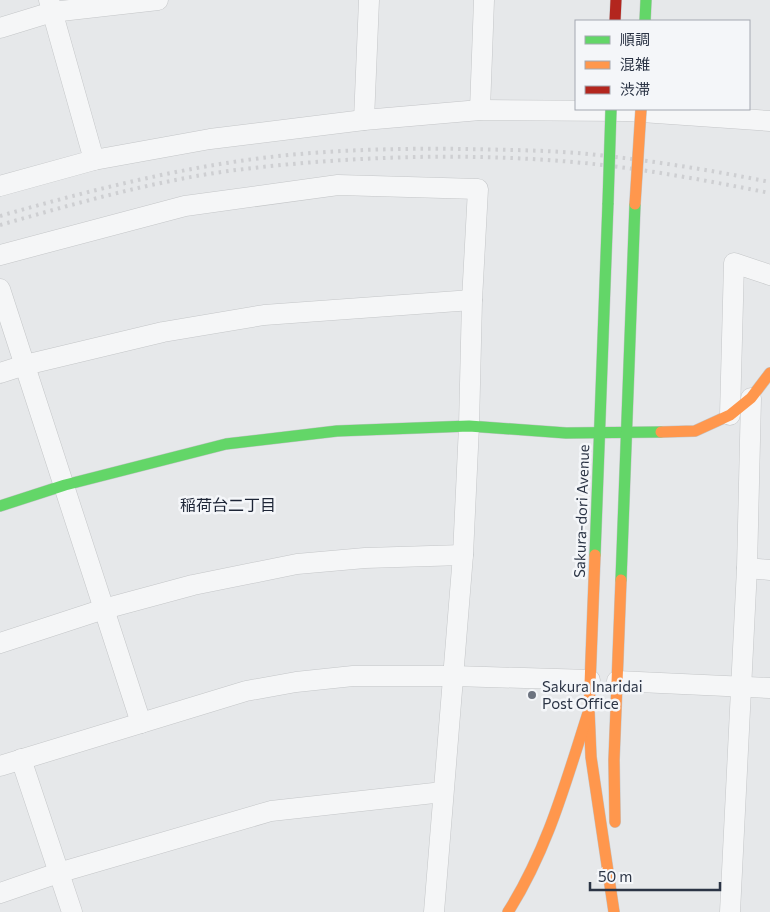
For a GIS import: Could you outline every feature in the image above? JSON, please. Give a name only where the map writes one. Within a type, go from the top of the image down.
[{"type":"main road","points":[[615,20],[616,0]]},
{"type":"main road","points":[[645,20],[646,0]]},
{"type":"main road","name":"Sakura-dori Avenue","points":[[611,110],[589,710],[591,758],[615,912]]},
{"type":"main road","name":"Sakura-dori Avenue","points":[[615,912],[614,760],[635,204],[641,110]]},
{"type":"main road","points":[[0,506],[65,485],[226,444],[337,430],[469,426],[566,432],[695,431],[730,415],[751,398],[770,373]]},
{"type":"main road","points":[[508,912],[517,900],[539,859],[556,815],[589,710]]},
{"type":"street","points":[[0,28],[51,6],[158,0]]},
{"type":"street","points":[[364,120],[370,0]]},
{"type":"street","points":[[480,110],[484,0]]},
{"type":"street","points":[[51,6],[94,160]]},
{"type":"street","points":[[0,186],[94,160],[210,139],[364,120],[480,110],[627,111],[770,121]]},
{"type":"street","points":[[0,254],[195,204],[338,185],[478,189],[463,555],[434,912]]},
{"type":"street","points":[[730,415],[734,263],[770,275]]},
{"type":"street","points":[[0,288],[141,723]]},
{"type":"street","points":[[0,373],[25,365],[163,332],[264,315],[472,300]]},
{"type":"street","points":[[730,912],[747,568],[751,398]]},
{"type":"street","points":[[0,642],[104,609],[193,585],[297,564],[365,558],[463,555]]},
{"type":"street","points":[[747,568],[770,570]]},
{"type":"street","points":[[0,766],[246,691],[296,682],[353,676],[454,676],[590,680]]},
{"type":"street","points":[[617,681],[770,688]]},
{"type":"street","points":[[21,759],[72,912]]},
{"type":"street","points":[[0,893],[58,873],[271,811],[443,792]]},
{"type":"railway","points":[[0,216],[116,185],[174,172],[262,158],[350,151],[467,149],[573,153],[657,162],[770,182]]},
{"type":"railway","points":[[0,225],[117,193],[206,174],[323,161],[410,157],[497,157],[584,163],[654,172],[770,193]]},
{"type":"traffic: fast","points":[[645,20],[646,0]]},
{"type":"traffic: fast","points":[[608,203],[611,110]]},
{"type":"traffic: fast","points":[[595,555],[608,203]]},
{"type":"traffic: fast","points":[[621,580],[635,204]]},
{"type":"traffic: fast","points":[[0,506],[65,485],[226,444],[337,431],[469,426],[566,433],[661,432]]},
{"type":"traffic: slow","points":[[635,204],[641,110]]},
{"type":"traffic: slow","points":[[661,432],[695,431],[730,415],[751,398],[770,373]]},
{"type":"traffic: slow","points":[[595,555],[589,710],[591,757],[614,912]]},
{"type":"traffic: slow","points":[[615,822],[614,760],[621,580]]},
{"type":"traffic: slow","points":[[508,912],[522,888],[545,839],[564,789],[589,710]]},
{"type":"traffic: jam","points":[[615,20],[616,0]]},
{"type":"place","name":"Sakura Inaridai Post Office","points":[[532,695]]},
{"type":"district","name":"稲荷台二丁目","points":[[228,504]]}]
